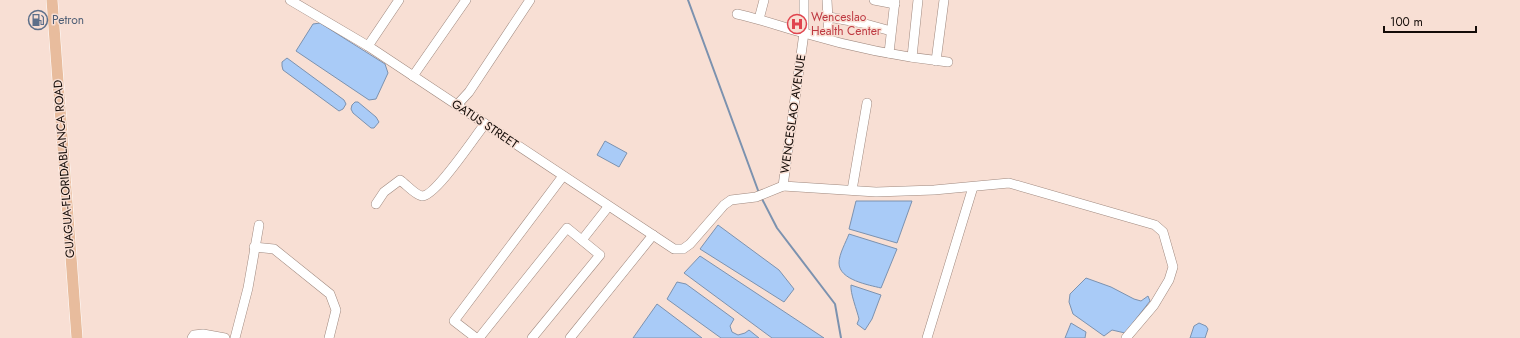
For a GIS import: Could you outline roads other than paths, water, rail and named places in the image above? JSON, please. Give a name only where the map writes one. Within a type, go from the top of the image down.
[{"type":"main road","name":"GUAGUA-FLORIDABLANCA ROAD","points":[[52,0],[77,338]]},
{"type":"street","name":"GATUS STREET","points":[[290,0],[368,46],[608,207],[674,249],[679,250]]},
{"type":"street","points":[[368,46],[398,0]]},
{"type":"street","points":[[413,76],[466,0]]},
{"type":"street","points":[[456,105],[469,92],[530,0]]},
{"type":"street","points":[[759,19],[764,0]]},
{"type":"street","name":"WENCESLAO AVENUE","points":[[679,250],[690,244],[727,202],[731,200],[756,197],[783,186],[804,33],[804,0]]},
{"type":"street","points":[[827,0],[829,39]]},
{"type":"street","points":[[874,0],[895,2],[889,53]]},
{"type":"street","points":[[912,57],[918,0]]},
{"type":"street","points":[[936,61],[944,0]]},
{"type":"street","points":[[737,14],[804,33],[889,53],[948,62]]},
{"type":"street","points":[[829,17],[862,23],[891,31]]},
{"type":"street","points":[[852,190],[867,103]]},
{"type":"street","points":[[376,204],[384,192],[400,180],[420,196],[424,196],[431,192],[450,172],[484,124]]},
{"type":"street","points":[[532,338],[600,255],[567,228],[478,338],[454,320],[563,176]]},
{"type":"street","points":[[783,186],[876,192],[973,187],[1009,183],[1155,225],[1163,232],[1173,267],[1169,280],[1154,305],[1126,338]]},
{"type":"street","points":[[927,338],[973,187]]},
{"type":"street","points":[[582,240],[608,207]]},
{"type":"street","points":[[235,338],[248,288],[259,225]]},
{"type":"street","points":[[570,338],[653,235]]},
{"type":"street","points":[[254,247],[274,249],[330,294],[336,310],[329,338]]},
{"type":"street","points":[[192,338],[194,335],[203,334],[225,338]]},
{"type":"water","points":[[320,23],[385,64],[388,73],[376,99],[369,100],[296,51],[313,24]]},
{"type":"water","points":[[287,58],[344,100],[346,104],[343,109],[339,111],[283,70],[282,62]]},
{"type":"water","points":[[355,102],[358,102],[376,117],[379,122],[374,128],[371,128],[353,113],[351,109]]},
{"type":"water","points":[[605,141],[627,153],[619,167],[597,155]]},
{"type":"water","points":[[856,201],[912,201],[897,243],[849,229]]},
{"type":"water","points":[[718,225],[779,270],[794,289],[784,302],[700,249]]},
{"type":"water","points":[[849,234],[897,249],[881,288],[849,278],[840,269],[840,256]]},
{"type":"water","points":[[700,256],[824,338],[772,338],[684,273]]},
{"type":"water","points":[[1086,278],[1111,287],[1134,299],[1141,301],[1148,296],[1150,301],[1125,333],[1112,330],[1104,336],[1073,314],[1069,302],[1070,294]]},
{"type":"water","points":[[677,282],[686,284],[734,319],[730,326],[732,332],[738,335],[749,330],[759,338],[721,338],[667,299]]},
{"type":"water","points":[[851,285],[881,295],[872,319],[865,330],[857,324],[859,319]]},
{"type":"water","points":[[657,304],[702,338],[633,338]]},
{"type":"water","points":[[1071,323],[1086,332],[1085,338],[1065,338]]},
{"type":"water","points":[[1199,323],[1206,326],[1208,329],[1205,338],[1190,338],[1194,326]]},
{"type":"waterway","points":[[688,0],[759,193]]},
{"type":"waterway","points":[[761,197],[777,228],[835,304],[841,338]]},
{"type":"place","name":"Petron","points":[[38,20]]},
{"type":"place","name":"Wenceslao Health Center","points":[[797,24]]}]
